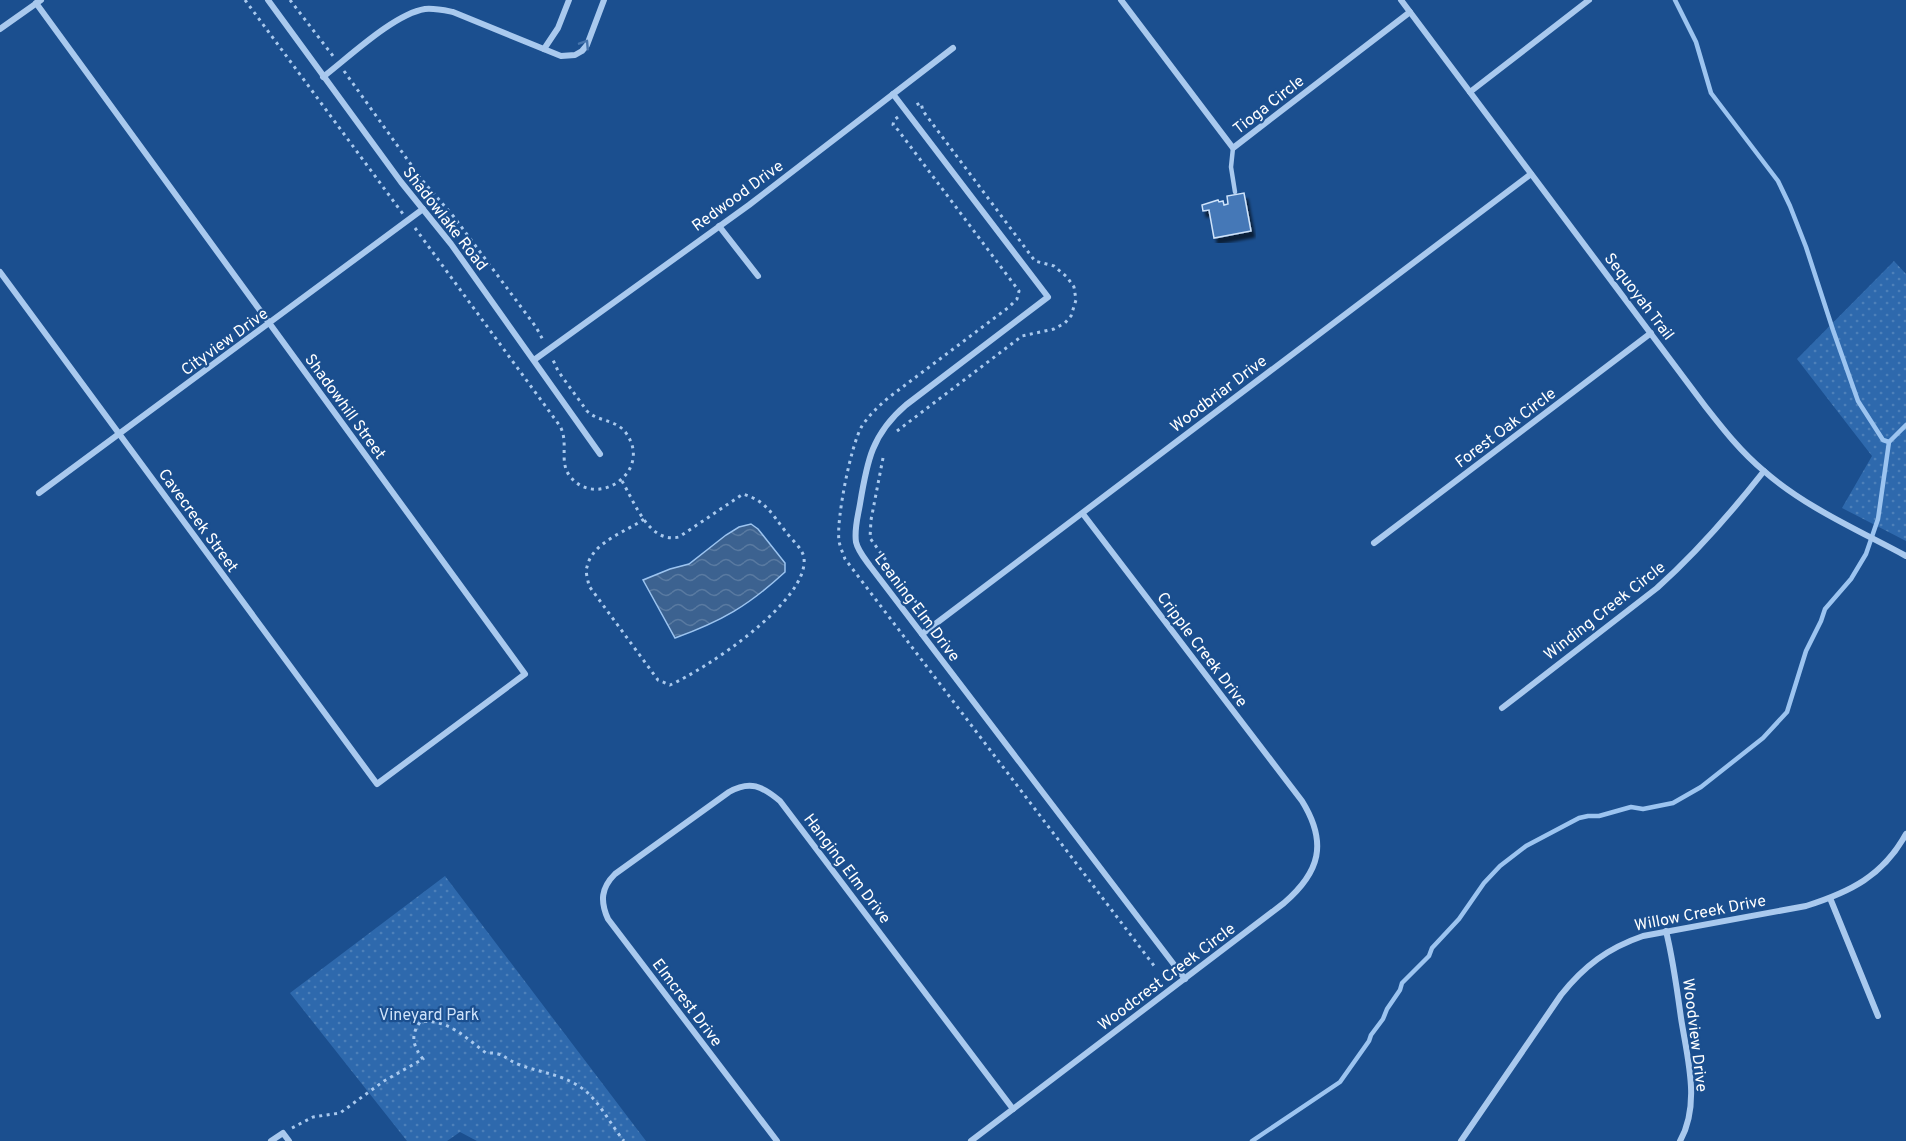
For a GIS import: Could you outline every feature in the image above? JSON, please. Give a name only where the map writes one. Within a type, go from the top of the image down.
[{"type":"street","name":"Shadowlake Road","points":[[267,0],[451,244],[600,454]]},
{"type":"street","points":[[544,49],[558,28],[570,0]]},
{"type":"street","points":[[323,77],[403,16],[425,9],[453,12],[568,57],[582,51],[591,35],[604,0]]},
{"type":"street","name":"Tioga Circle","points":[[1121,0],[1233,148],[1410,12]]},
{"type":"street","name":"Sequoyah Trail","points":[[1401,0],[1732,440],[1764,471],[1809,504],[1906,556]]},
{"type":"street","points":[[1470,92],[1589,0]]},
{"type":"street","points":[[0,29],[38,2]]},
{"type":"street","name":"Shadowhill Street","points":[[38,2],[269,325],[525,674],[377,784]]},
{"type":"street","name":"Redwood Drive","points":[[534,360],[719,226],[953,48]]},
{"type":"street","name":"Leaning Elm Drive","points":[[893,94],[1048,297],[893,416],[878,436],[866,465],[855,530],[856,540],[862,556],[1185,979]]},
{"type":"street","name":"Woodbriar Drive","points":[[922,634],[1532,174]]},
{"type":"street","name":"Cityview Drive","points":[[39,493],[423,209]]},
{"type":"street","points":[[719,226],[758,276]]},
{"type":"street","name":"Cavecreek Street","points":[[0,272],[377,784]]},
{"type":"street","name":"Forest Oak Circle","points":[[1374,543],[1651,333]]},
{"type":"street","name":"Winding Creek Circle","points":[[1502,708],[1663,582],[1703,542],[1764,471]]},
{"type":"street","name":"Cripple Creek Drive","points":[[1083,514],[1302,801]]},
{"type":"street","name":"Hanging Elm Drive","points":[[615,874],[729,792],[744,786],[763,788],[780,801],[789,812],[1013,1109]]},
{"type":"street","name":"Woodcrest Creek Circle","points":[[971,1141],[1301,888],[1314,866],[1316,833],[1314,822],[1302,801]]},
{"type":"street","name":"Willow Creek Drive","points":[[1461,1141],[1561,995],[1587,965],[1625,942],[1666,931],[1806,906],[1830,898],[1854,888],[1887,863],[1906,834]]},
{"type":"street","name":"Elmcrest Drive","points":[[615,874],[603,891],[604,910],[608,919],[777,1141]]},
{"type":"street","points":[[1830,898],[1878,1016]]},
{"type":"street","name":"Woodview Drive","points":[[1666,931],[1691,1078],[1690,1112],[1687,1127],[1680,1141]]},
{"type":"street","points":[[271,1141],[283,1133],[289,1141]]},
{"type":"lane","points":[[1233,148],[1231,167],[1235,192]]},
{"type":"path","points":[[892,436],[1022,336],[1054,329],[1065,323],[1071,316],[1076,300],[1074,287],[1067,277],[1054,266],[1035,261],[923,111],[921,103]]},
{"type":"path","name":"Leaning Elm Drive","points":[[893,125],[1018,291],[1017,299],[888,398],[861,426],[853,445],[838,524],[839,543],[845,559],[1155,967]]},
{"type":"path","name":"Leaning Elm Drive","points":[[884,450],[871,520],[870,538],[916,602],[927,608]]},
{"type":"path","points":[[621,480],[652,530],[660,536],[670,539],[680,537],[743,494],[758,499],[804,555],[804,571],[798,584],[774,613],[751,633],[690,676],[670,685],[658,681],[589,585],[586,569],[591,555],[600,546],[645,519]]},
{"type":"path","points":[[283,1133],[313,1117],[340,1113],[384,1081],[423,1059],[416,1049],[413,1039],[414,1030],[420,1022],[429,1021],[447,1024],[486,1053],[498,1053],[520,1065],[555,1075],[577,1085],[589,1095],[624,1141]]},
{"type":"green space","points":[[1894,261],[1906,274],[1906,541],[1842,508],[1872,456],[1797,359]]},
{"type":"green space","name":"Vineyard Park","points":[[445,876],[646,1141],[477,1141],[460,1132],[447,1141],[407,1141],[290,993]]},
{"type":"water","points":[[751,524],[758,529],[785,563],[785,572],[734,611],[675,638],[643,580],[689,564],[726,535],[739,527]]},
{"type":"building","points":[[1244,193],[1251,231],[1214,238],[1209,210],[1203,211],[1202,205],[1218,200],[1223,201],[1224,205],[1228,204],[1227,196]]},
{"type":"waterway","points":[[1675,0],[1696,42],[1711,93],[1778,181],[1806,247],[1858,401],[1883,440],[1889,442]]},
{"type":"waterway","points":[[1252,1141],[1340,1082],[1383,1019],[1402,983],[1429,956],[1432,948],[1459,919],[1484,883],[1500,866],[1526,846],[1579,818],[1599,816],[1631,807],[1643,809],[1673,803],[1701,787],[1763,738],[1787,712],[1806,651],[1825,609],[1851,579],[1866,554],[1878,519],[1889,442],[1906,425]]}]
